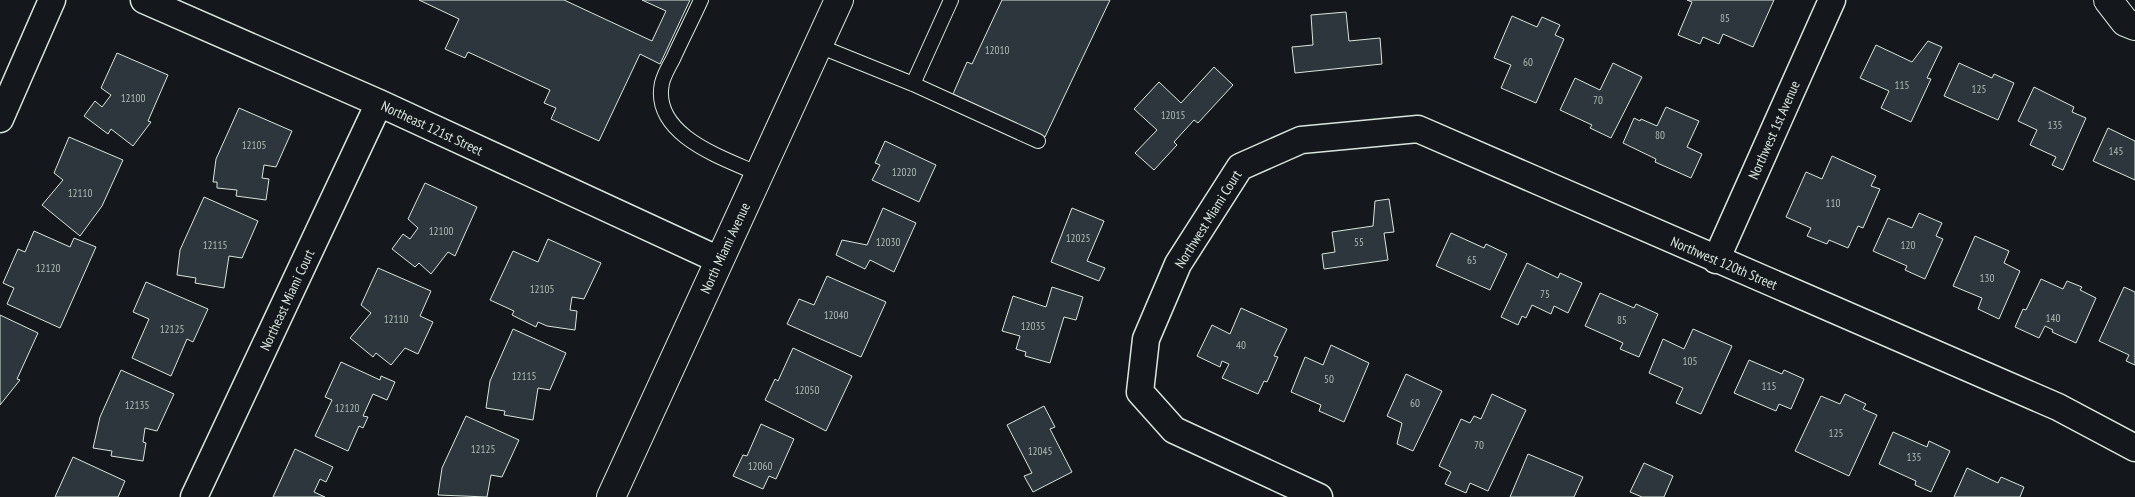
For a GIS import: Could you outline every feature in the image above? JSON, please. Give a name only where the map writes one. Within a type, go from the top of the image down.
[{"type":"street","points":[[0,119],[52,0]]},
{"type":"street","name":"Northeast 121st Street","points":[[144,0],[379,103],[719,260]]},
{"type":"street","name":"North Miami Avenue","points":[[611,497],[839,0]]},
{"type":"street","name":"Northwest 1st Avenue","points":[[1716,260],[1832,0]]},
{"type":"street","points":[[2108,0],[2125,22],[2135,26]]},
{"type":"street","name":"Northeast Miami Court","points":[[194,497],[379,103]]},
{"type":"street","name":"Northwest 120th Street","points":[[1301,140],[1418,129],[2058,407],[2135,448]]},
{"type":"street","name":"Northwest Miami Court","points":[[1301,140],[1240,167],[1183,256],[1146,339],[1140,392],[1174,430],[1319,497]]},
{"type":"lane","points":[[701,0],[662,82],[660,99],[668,120],[684,136],[714,154],[759,174]]},
{"type":"lane","points":[[913,84],[951,0]]},
{"type":"lane","points":[[819,46],[913,84],[1038,141]]},
{"type":"building","points":[[419,0],[564,0],[652,41],[666,11],[642,0],[690,0],[660,64],[640,54],[599,141],[551,119],[556,108],[544,103],[550,90],[468,52],[465,58],[445,49],[459,19]]},
{"type":"building","points":[[1002,0],[1110,0],[1045,137],[953,94],[967,62],[972,64]]},
{"type":"building","points":[[1687,0],[1774,0],[1753,47],[1723,34],[1719,44],[1703,37],[1700,44],[1678,35],[1692,2]]},
{"type":"building","points":[[1346,12],[1349,41],[1380,38],[1382,64],[1295,73],[1292,47],[1313,45],[1311,15]]},
{"type":"building","points":[[1512,16],[1537,27],[1542,17],[1560,25],[1555,35],[1564,39],[1536,103],[1501,88],[1511,65],[1494,58]]},
{"type":"building","points":[[1928,41],[1942,47],[1927,78],[1931,79],[1911,122],[1881,108],[1889,91],[1860,78],[1876,45],[1912,62]]},
{"type":"building","points":[[117,53],[168,75],[148,121],[151,122],[133,146],[111,129],[108,134],[84,116],[95,101],[102,107],[111,95],[101,88]]},
{"type":"building","points":[[1613,63],[1642,77],[1611,138],[1590,128],[1592,125],[1560,110],[1575,78],[1600,90]]},
{"type":"building","points":[[1959,63],[1992,78],[1994,74],[2014,83],[1998,120],[1944,96]]},
{"type":"building","points":[[1214,67],[1233,85],[1198,123],[1194,120],[1174,142],[1177,145],[1154,170],[1135,153],[1157,130],[1134,109],[1159,82],[1181,103]]},
{"type":"building","points":[[2034,87],[2074,107],[2072,112],[2086,118],[2063,170],[2052,165],[2056,157],[2030,145],[2037,130],[2018,121]]},
{"type":"building","points":[[1666,107],[1699,121],[1687,147],[1702,154],[1691,178],[1655,162],[1656,159],[1623,143],[1634,118],[1657,126]]},
{"type":"building","points":[[239,108],[292,131],[276,167],[264,165],[262,178],[269,179],[266,200],[236,196],[237,190],[217,188],[217,182],[213,182],[216,159]]},
{"type":"building","points":[[2108,128],[2135,141],[2135,180],[2093,161]]},
{"type":"building","points":[[69,137],[123,160],[102,206],[80,236],[42,205],[63,180],[54,173]]},
{"type":"building","points":[[885,141],[936,165],[919,202],[872,180],[880,165],[875,163]]},
{"type":"building","points":[[1832,156],[1876,176],[1871,186],[1880,189],[1863,228],[1858,226],[1848,248],[1829,240],[1827,244],[1807,236],[1811,228],[1786,217],[1806,172],[1822,179]]},
{"type":"building","points":[[425,183],[477,207],[455,256],[448,252],[431,274],[419,263],[415,267],[392,249],[403,234],[410,239],[418,228],[408,219]]},
{"type":"building","points":[[204,197],[258,221],[242,258],[229,256],[224,288],[195,283],[196,278],[177,275],[180,250]]},
{"type":"building","points":[[1389,199],[1394,232],[1384,233],[1388,260],[1324,269],[1322,254],[1335,252],[1332,232],[1373,226],[1375,201]]},
{"type":"building","points":[[883,208],[916,223],[894,272],[870,260],[865,269],[836,255],[842,240],[867,245]]},
{"type":"building","points":[[1072,208],[1104,221],[1087,261],[1105,268],[1099,281],[1051,262]]},
{"type":"building","points":[[1919,213],[1942,223],[1936,236],[1943,239],[1925,279],[1905,270],[1907,266],[1873,251],[1888,218],[1912,228]]},
{"type":"building","points":[[34,231],[70,247],[74,238],[96,247],[60,328],[7,304],[14,288],[3,283],[18,249],[25,252]]},
{"type":"building","points":[[1451,233],[1484,248],[1486,244],[1507,254],[1490,290],[1436,266]]},
{"type":"building","points":[[1975,236],[2009,251],[2004,263],[2020,271],[1999,319],[1978,309],[1982,298],[1953,286]]},
{"type":"building","points":[[548,239],[601,263],[584,299],[572,297],[570,310],[577,311],[575,330],[547,326],[538,322],[536,327],[512,315],[514,311],[490,300],[513,251],[538,262]]},
{"type":"building","points":[[1527,263],[1558,278],[1560,273],[1582,283],[1568,313],[1554,306],[1551,314],[1532,305],[1526,318],[1522,316],[1518,325],[1501,317]]},
{"type":"building","points":[[378,268],[431,291],[420,316],[433,322],[418,354],[405,348],[391,365],[376,353],[373,357],[350,338],[371,313],[361,305]]},
{"type":"building","points":[[827,276],[886,302],[861,357],[787,324],[799,299],[814,305]]},
{"type":"building","points":[[2041,279],[2063,289],[2067,281],[2082,287],[2080,290],[2096,298],[2076,343],[2052,332],[2053,330],[2045,326],[2039,338],[2015,327],[2023,309],[2026,310]]},
{"type":"building","points":[[146,282],[208,309],[193,342],[187,339],[171,376],[132,358],[149,319],[133,312]]},
{"type":"building","points":[[1052,287],[1083,297],[1076,320],[1064,317],[1050,363],[1025,356],[1026,352],[1016,349],[1020,336],[1002,331],[1013,296],[1046,307]]},
{"type":"building","points":[[2124,287],[2135,292],[2135,365],[2126,361],[2129,355],[2099,341]]},
{"type":"building","points":[[1600,293],[1634,308],[1636,304],[1658,314],[1639,357],[1620,349],[1623,343],[1585,326]]},
{"type":"building","points":[[1241,308],[1287,329],[1274,356],[1278,357],[1267,382],[1264,381],[1258,394],[1222,378],[1229,364],[1222,361],[1220,367],[1197,356],[1212,325],[1230,334]]},
{"type":"building","points":[[0,315],[38,333],[17,379],[20,380],[0,405]]},
{"type":"building","points":[[513,329],[566,353],[550,390],[538,388],[533,420],[504,415],[505,411],[486,408],[490,381]]},
{"type":"building","points":[[1693,329],[1732,346],[1701,414],[1676,403],[1683,388],[1649,373],[1663,339],[1684,349]]},
{"type":"building","points":[[1331,345],[1369,363],[1344,422],[1319,411],[1321,405],[1291,392],[1305,357],[1323,365]]},
{"type":"building","points":[[793,348],[852,376],[826,431],[765,400],[775,379],[778,381]]},
{"type":"building","points":[[1749,360],[1782,374],[1784,370],[1804,379],[1791,409],[1779,404],[1776,411],[1734,393]]},
{"type":"building","points":[[341,362],[380,380],[381,376],[395,382],[387,400],[373,394],[363,416],[368,417],[363,428],[359,426],[348,451],[315,436],[332,400],[325,397]]},
{"type":"building","points":[[121,370],[174,394],[157,431],[145,428],[143,442],[146,443],[143,461],[111,456],[112,451],[93,448],[100,417]]},
{"type":"building","points":[[1406,374],[1442,391],[1413,451],[1397,444],[1402,423],[1387,416]]},
{"type":"building","points":[[1492,394],[1526,410],[1488,491],[1470,483],[1466,493],[1445,484],[1451,472],[1439,466],[1461,419],[1470,423],[1474,416],[1481,419]]},
{"type":"building","points":[[1845,394],[1866,404],[1863,409],[1877,415],[1849,476],[1795,451],[1821,396],[1840,404]]},
{"type":"building","points":[[1044,406],[1055,427],[1050,429],[1072,472],[1033,492],[1024,476],[1032,473],[1007,425]]},
{"type":"building","points":[[466,416],[519,440],[502,477],[491,475],[487,497],[438,495],[442,468]]},
{"type":"building","points":[[761,424],[794,439],[776,479],[769,476],[763,489],[733,476],[743,455],[747,456]]},
{"type":"building","points":[[1893,432],[1927,447],[1929,441],[1950,451],[1931,492],[1915,485],[1916,481],[1879,464]]},
{"type":"building","points":[[295,449],[333,467],[326,482],[320,479],[314,492],[325,497],[273,497]]},
{"type":"building","points":[[1528,454],[1583,477],[1574,497],[1510,497]]},
{"type":"building","points":[[73,457],[125,481],[118,497],[55,497]]},
{"type":"building","points":[[1644,463],[1673,476],[1664,497],[1642,497],[1630,492]]},
{"type":"building","points":[[1967,468],[1998,483],[2001,477],[2024,487],[2020,497],[1954,497]]}]
